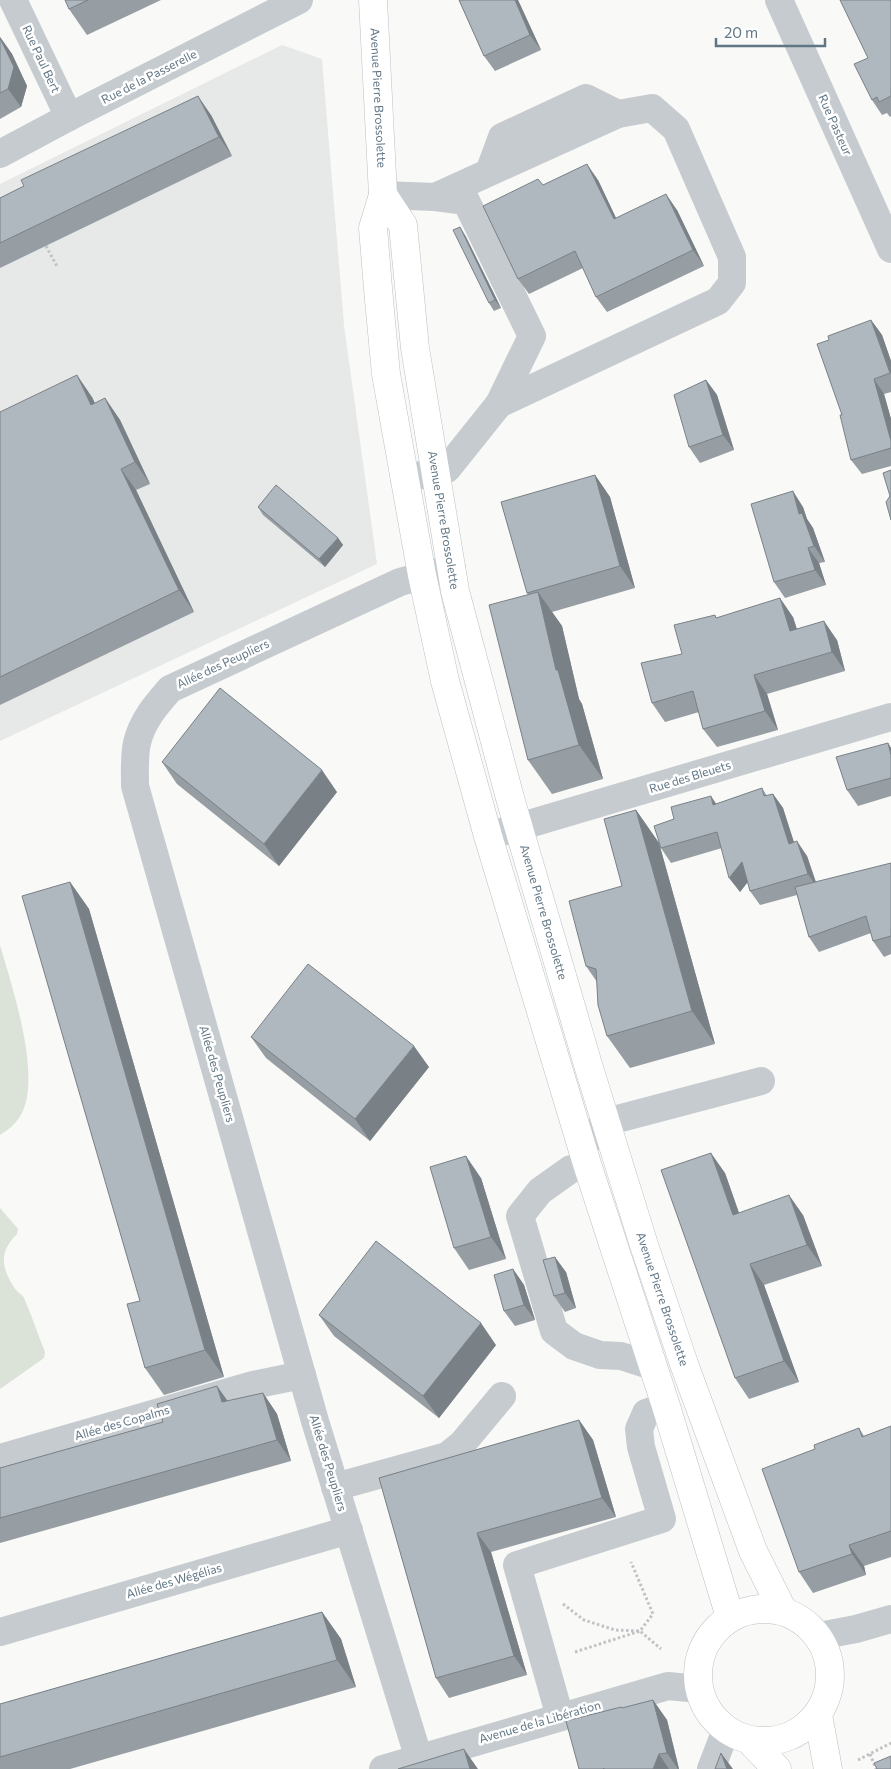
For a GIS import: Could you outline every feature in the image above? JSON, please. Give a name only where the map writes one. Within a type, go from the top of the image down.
[{"type":"main road","name":"Avenue Pierre Brossolette","points":[[372,0],[383,195],[373,228],[386,374],[422,575],[445,681],[488,836],[584,1155],[666,1406],[730,1617]]},
{"type":"main road","name":"Avenue Pierre Brossolette","points":[[383,195],[403,225],[415,348],[456,591],[483,699],[519,827],[606,1122],[644,1245],[684,1364],[753,1551],[783,1611]]},
{"type":"main road","points":[[666,1406],[688,1411],[712,1441]]},
{"type":"main road","points":[[738,1735],[774,1741],[797,1733],[818,1714],[830,1689],[830,1661],[819,1636],[803,1620],[783,1611],[762,1608],[730,1617],[710,1636],[701,1652],[698,1670],[699,1689],[709,1712],[778,1769]]},
{"type":"main road","points":[[818,1714],[828,1769]]},
{"type":"street","name":"Rue Paul Bert","points":[[14,0],[69,117]]},
{"type":"street","name":"Rue de la Passerelle","points":[[0,154],[299,0]]},
{"type":"street","name":"Rue Pasteur","points":[[779,0],[891,249]]},
{"type":"street","points":[[435,197],[618,114],[652,108],[676,129],[732,257],[732,283],[718,301],[499,404]]},
{"type":"street","points":[[383,195],[435,197],[466,201],[532,336],[499,404],[447,469],[404,479]]},
{"type":"street","name":"Allée des Peupliers","points":[[419,1759],[302,1375],[135,786],[136,744],[143,724],[154,707],[170,689],[400,582],[452,568]]},
{"type":"street","name":"Rue des Bleuets","points":[[488,836],[891,717]]},
{"type":"street","points":[[652,1366],[621,1356],[600,1355],[574,1346],[554,1331],[520,1216],[540,1191],[571,1169],[584,1155],[606,1122],[761,1081]]},
{"type":"street","name":"Allée des Copalms","points":[[0,1458],[253,1384],[302,1375]]},
{"type":"street","points":[[335,1487],[447,1456],[462,1444],[502,1396]]},
{"type":"street","points":[[560,1717],[517,1565],[662,1519],[641,1447],[640,1429],[646,1413],[666,1406]]},
{"type":"street","name":"Allée des Wégélias","points":[[0,1632],[349,1530]]},
{"type":"street","points":[[819,1636],[891,1620]]},
{"type":"street","name":"Avenue de la Libération","points":[[383,1769],[668,1686],[699,1689]]},
{"type":"street","points":[[711,1769],[738,1735]]},
{"type":"path","points":[[46,246],[58,268]]},
{"type":"path","points":[[544,1662],[640,1631],[653,1614],[628,1555]]},
{"type":"path","points":[[528,1605],[556,1599],[584,1620],[615,1630],[640,1631],[661,1649]]},
{"type":"path","points":[[854,1762],[891,1743]]},
{"type":"path","points":[[870,1754],[876,1769]]},
{"type":"shaded area","points":[[282,45],[322,59],[344,325],[377,564],[0,741],[0,184]]},
{"type":"shaded area","points":[[0,945],[24,1036],[28,1062],[28,1087],[24,1107],[15,1123],[0,1135]]},
{"type":"shaded area","points":[[0,1208],[18,1229],[17,1234],[7,1246],[5,1253],[4,1265],[6,1272],[15,1289],[24,1298],[45,1352],[44,1358],[0,1389]]},
{"type":"building","points":[[65,0],[88,0],[69,9]]},
{"type":"building","points":[[459,0],[515,0],[530,35],[484,56]]},
{"type":"building","points":[[840,0],[891,0],[891,96],[879,102],[877,97],[872,100],[854,64],[868,58]]},
{"type":"building","points":[[0,38],[14,67],[8,89],[0,93]]},
{"type":"building","points":[[198,96],[219,137],[0,243],[0,198],[24,186],[21,180]]},
{"type":"building","points":[[587,164],[614,219],[666,194],[693,250],[596,297],[575,251],[518,279],[483,206],[538,179],[543,185]]},
{"type":"building","points":[[460,227],[495,300],[489,303],[453,230]]},
{"type":"building","points":[[871,320],[890,373],[874,379],[891,441],[891,448],[851,460],[840,415],[842,415],[817,344],[829,340],[828,336]]},
{"type":"building","points":[[77,375],[91,405],[105,398],[135,462],[121,469],[179,590],[0,677],[0,412]]},
{"type":"building","points":[[706,380],[723,435],[689,447],[674,395]]},
{"type":"building","points":[[891,470],[891,520],[886,502],[890,496],[883,473]]},
{"type":"building","points":[[595,475],[620,566],[527,593],[501,502]]},
{"type":"building","points":[[276,485],[338,538],[319,559],[258,507]]},
{"type":"building","points":[[793,491],[799,514],[802,513],[814,546],[808,548],[815,570],[774,582],[751,504]]},
{"type":"building","points":[[538,592],[556,670],[558,670],[579,745],[528,760],[489,605]]},
{"type":"building","points":[[780,598],[790,631],[824,621],[832,652],[754,675],[765,711],[703,729],[693,691],[652,703],[641,663],[682,654],[674,625],[715,615],[716,618]]},
{"type":"building","points":[[220,688],[322,770],[264,844],[162,762]]},
{"type":"building","points":[[888,743],[891,755],[891,778],[847,790],[836,757]]},
{"type":"building","points":[[762,788],[764,796],[773,794],[789,844],[797,841],[808,874],[750,891],[742,862],[729,878],[717,832],[661,848],[654,826],[674,819],[671,807],[711,796],[713,805]]},
{"type":"building","points":[[636,810],[692,1011],[607,1036],[598,1005],[596,969],[586,966],[569,901],[622,886],[604,819]]},
{"type":"building","points":[[891,863],[891,936],[873,941],[866,916],[809,937],[795,887]]},
{"type":"building","points":[[70,882],[205,1350],[145,1368],[127,1304],[140,1301],[22,896]]},
{"type":"building","points":[[308,964],[414,1046],[355,1119],[251,1037]]},
{"type":"building","points":[[711,1153],[733,1215],[789,1195],[807,1245],[750,1264],[784,1361],[735,1378],[661,1170]]},
{"type":"building","points":[[466,1156],[491,1237],[454,1248],[430,1167]]},
{"type":"building","points":[[376,1241],[481,1323],[423,1396],[319,1315]]},
{"type":"building","points":[[555,1257],[565,1293],[554,1296],[543,1260]]},
{"type":"building","points":[[513,1269],[524,1305],[504,1311],[494,1275]]},
{"type":"building","points":[[217,1386],[222,1402],[263,1393],[277,1440],[0,1518],[0,1468],[163,1422],[157,1404]]},
{"type":"building","points":[[579,1420],[602,1498],[477,1533],[514,1656],[436,1678],[379,1478]]},
{"type":"building","points":[[891,1426],[891,1531],[849,1545],[852,1554],[799,1572],[762,1469],[815,1449],[814,1445],[859,1428],[862,1437]]},
{"type":"building","points":[[322,1612],[337,1660],[0,1757],[0,1704]]},
{"type":"building","points":[[653,1700],[667,1753],[659,1754],[653,1769],[579,1769],[566,1721]]},
{"type":"building","points":[[464,1749],[470,1769],[398,1769]]},
{"type":"building","points":[[721,1753],[727,1769],[715,1769]]},
{"type":"building","points":[[891,1756],[891,1769],[877,1769],[874,1763]]}]
